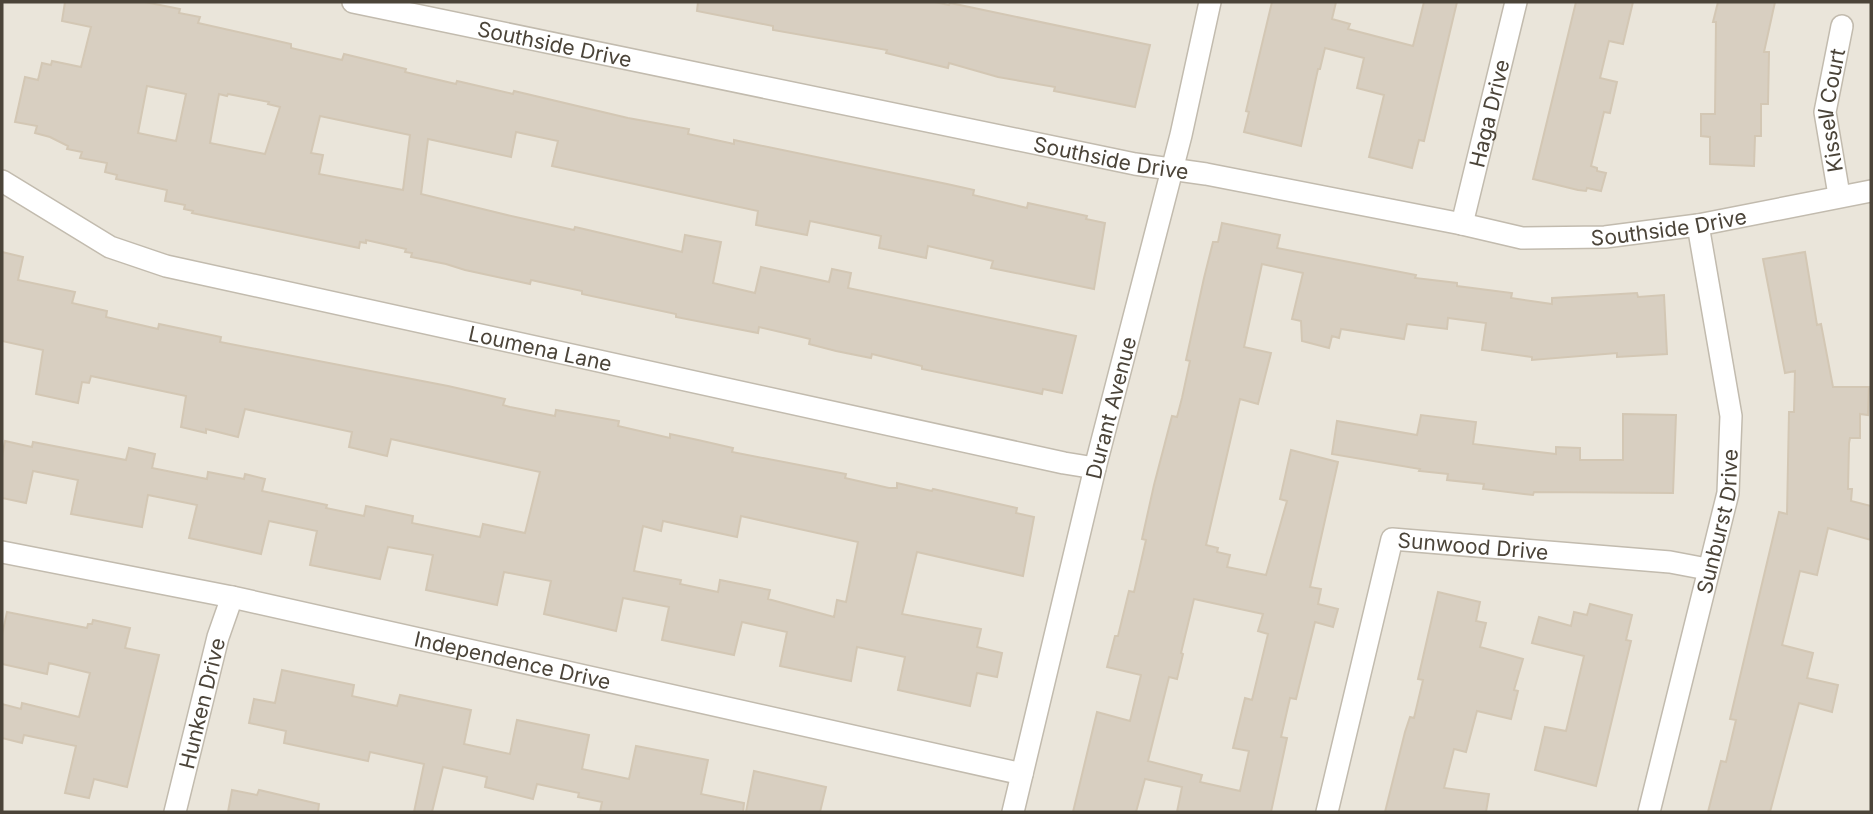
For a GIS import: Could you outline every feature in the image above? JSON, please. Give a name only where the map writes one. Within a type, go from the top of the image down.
[{"type":"street","name":"Southside Drive","points":[[353,2],[1135,164],[1462,224],[1522,238],[1605,237],[1698,225],[1839,195],[1871,191]]},
{"type":"street","name":"Durant Avenue","points":[[1013,812],[1172,169],[1210,2]]},
{"type":"street","name":"Haga Drive","points":[[1462,224],[1516,2]]},
{"type":"street","name":"Kissell Court","points":[[1839,195],[1825,112],[1842,26]]},
{"type":"street","name":"Loumena Lane","points":[[2,181],[110,247],[166,266],[1096,468]]},
{"type":"street","name":"Sunburst Drive","points":[[1649,812],[1707,569],[1728,493],[1731,416],[1698,225]]},
{"type":"street","name":"Sunwood Drive","points":[[1327,812],[1392,539],[1670,562],[1707,569]]},
{"type":"street","name":"Independence Drive","points":[[2,552],[232,597],[1023,774]]},
{"type":"street","name":"Hunken Drive","points":[[175,812],[218,637],[232,597]]},
{"type":"shaded area","points":[[2,2],[1871,2],[1871,812],[2,812]]},
{"type":"building","points":[[65,2],[145,2],[180,9],[179,13],[200,17],[198,23],[291,44],[291,48],[342,60],[344,54],[456,84],[457,81],[513,94],[514,91],[628,118],[689,129],[688,134],[734,144],[734,140],[974,190],[973,195],[1027,208],[1028,203],[1087,216],[1086,219],[1105,223],[1094,289],[991,268],[993,261],[928,246],[926,258],[879,248],[881,236],[810,221],[807,235],[756,225],[758,211],[552,166],[558,141],[516,132],[511,157],[428,139],[421,194],[682,252],[685,235],[721,242],[713,283],[755,293],[761,267],[829,282],[832,269],[851,273],[848,288],[1076,336],[1062,393],[1043,389],[1042,394],[922,369],[922,366],[872,354],[871,358],[836,351],[809,344],[810,339],[759,327],[758,333],[676,317],[676,314],[582,294],[582,291],[531,280],[530,284],[411,257],[412,253],[405,252],[406,249],[366,240],[366,243],[360,242],[359,248],[192,213],[193,211],[184,209],[185,205],[165,201],[167,190],[116,179],[117,175],[105,172],[107,163],[80,158],[82,152],[67,149],[68,146],[50,137],[35,133],[37,126],[15,122],[25,77],[38,80],[42,63],[51,65],[52,61],[81,67],[91,27],[62,21]],"holes":[[[147,86],[186,94],[176,141],[138,133]],[[219,94],[269,102],[268,104],[280,107],[265,154],[210,143]],[[320,116],[410,135],[403,190],[319,174],[323,155],[311,153]]]},
{"type":"building","points":[[698,2],[950,3],[1150,45],[1135,107],[1054,91],[1055,87],[998,77],[949,63],[948,68],[886,53],[887,50],[773,30],[773,26],[697,11]]},
{"type":"building","points":[[1272,2],[1336,2],[1332,19],[1350,24],[1348,29],[1413,46],[1424,2],[1457,2],[1424,141],[1419,140],[1412,168],[1369,157],[1384,95],[1357,88],[1364,58],[1325,48],[1301,146],[1244,132],[1249,112],[1246,111]]},
{"type":"building","points":[[1576,2],[1633,2],[1623,44],[1609,41],[1600,78],[1617,82],[1610,113],[1604,112],[1591,166],[1606,173],[1601,191],[1587,188],[1586,191],[1578,190],[1533,179]]},
{"type":"building","points":[[1718,2],[1775,2],[1764,52],[1769,52],[1768,104],[1761,104],[1761,136],[1755,136],[1754,166],[1710,164],[1710,137],[1701,136],[1701,114],[1715,114],[1716,22],[1713,22]]},
{"type":"building","points":[[1222,223],[1280,235],[1277,248],[1416,275],[1415,278],[1512,293],[1511,298],[1552,304],[1552,298],[1637,293],[1638,297],[1664,295],[1667,354],[1617,357],[1617,353],[1532,360],[1532,357],[1482,350],[1486,323],[1448,318],[1447,329],[1407,324],[1404,339],[1341,329],[1339,338],[1332,336],[1329,348],[1302,341],[1301,321],[1292,319],[1303,273],[1262,264],[1244,347],[1271,353],[1258,404],[1240,399],[1206,545],[1218,548],[1217,552],[1230,555],[1227,567],[1266,575],[1287,501],[1280,499],[1291,450],[1338,462],[1310,587],[1321,589],[1318,604],[1338,609],[1333,627],[1315,622],[1296,699],[1290,698],[1281,737],[1287,738],[1271,812],[1177,812],[1182,787],[1145,779],[1136,812],[1073,812],[1097,712],[1130,721],[1141,675],[1107,667],[1129,591],[1134,592],[1146,540],[1142,539],[1154,485],[1172,416],[1177,417],[1204,278],[1213,242],[1218,242]],"holes":[[[1194,599],[1263,614],[1258,631],[1268,634],[1252,700],[1245,698],[1233,748],[1249,751],[1240,791],[1200,782],[1202,775],[1148,761],[1169,677],[1177,679]]]},
{"type":"building","points":[[2,252],[23,257],[18,280],[75,292],[72,303],[107,311],[106,317],[158,329],[159,324],[221,337],[220,342],[448,386],[505,399],[503,405],[510,407],[555,416],[556,410],[619,421],[618,426],[733,448],[732,452],[846,474],[845,478],[889,488],[897,488],[897,483],[1017,508],[1016,513],[1034,517],[1023,576],[917,552],[902,614],[981,629],[977,647],[1002,653],[997,677],[977,673],[970,706],[898,690],[905,657],[857,647],[851,681],[780,666],[787,632],[742,622],[734,655],[662,640],[669,607],[623,598],[616,631],[544,614],[551,581],[504,572],[497,605],[426,590],[433,555],[388,547],[380,579],[310,565],[317,531],[269,521],[261,554],[189,538],[197,505],[148,495],[142,527],[71,514],[78,480],[33,471],[26,503],[2,498],[2,457],[5,441],[32,447],[33,442],[126,460],[129,448],[155,454],[152,468],[207,479],[208,472],[244,479],[245,474],[265,479],[262,491],[364,516],[366,506],[413,516],[412,523],[480,537],[483,524],[525,533],[540,472],[391,439],[387,456],[349,447],[352,432],[245,409],[238,437],[206,429],[206,433],[181,427],[186,396],[91,376],[89,383],[82,382],[78,403],[36,394],[43,350],[2,341]],"holes":[[[741,516],[858,542],[846,602],[837,600],[834,617],[768,599],[770,590],[720,580],[718,592],[680,584],[681,580],[634,571],[643,526],[661,531],[663,521],[737,537]]]},
{"type":"building","points":[[1805,252],[1817,325],[1821,324],[1833,387],[1869,387],[1868,415],[1860,414],[1860,438],[1850,438],[1848,489],[1852,489],[1851,501],[1871,506],[1871,540],[1828,528],[1817,575],[1800,571],[1782,645],[1813,653],[1807,678],[1838,685],[1832,712],[1799,703],[1770,812],[1708,812],[1721,761],[1726,762],[1736,720],[1730,719],[1779,512],[1787,514],[1789,412],[1794,412],[1795,371],[1785,373],[1763,259]]},
{"type":"building","points":[[1623,414],[1676,415],[1673,493],[1534,492],[1533,495],[1483,489],[1484,484],[1447,480],[1448,474],[1332,454],[1337,421],[1417,435],[1421,415],[1476,422],[1473,444],[1556,454],[1556,447],[1580,448],[1580,460],[1623,460]]},
{"type":"building","points":[[1438,592],[1480,602],[1476,621],[1486,623],[1480,647],[1523,659],[1514,690],[1518,691],[1511,719],[1477,711],[1466,752],[1454,749],[1444,788],[1489,794],[1486,812],[1385,812],[1405,732],[1410,717],[1414,718],[1423,680],[1418,679]]},
{"type":"building","points":[[1590,604],[1632,615],[1626,640],[1631,641],[1596,786],[1535,770],[1545,727],[1566,731],[1584,656],[1532,643],[1539,617],[1571,626],[1574,612],[1587,615]]},
{"type":"building","points":[[7,612],[87,628],[93,620],[130,628],[125,648],[159,655],[127,787],[94,779],[89,798],[65,793],[76,746],[24,735],[22,743],[2,738],[2,704],[21,709],[22,703],[79,717],[90,673],[49,663],[47,674],[2,664],[2,635]]},
{"type":"building","points":[[282,670],[354,685],[352,696],[397,706],[400,695],[471,710],[464,744],[510,754],[517,720],[589,735],[582,769],[629,779],[636,746],[708,760],[701,794],[744,803],[743,812],[600,812],[602,802],[578,797],[579,793],[537,784],[533,799],[485,787],[487,777],[443,767],[432,812],[414,812],[424,764],[370,752],[368,761],[284,743],[286,731],[249,723],[254,699],[275,703]]},
{"type":"building","points":[[754,771],[826,787],[820,812],[746,812]]},
{"type":"building","points":[[232,790],[257,795],[259,790],[319,804],[318,812],[228,812]]}]
